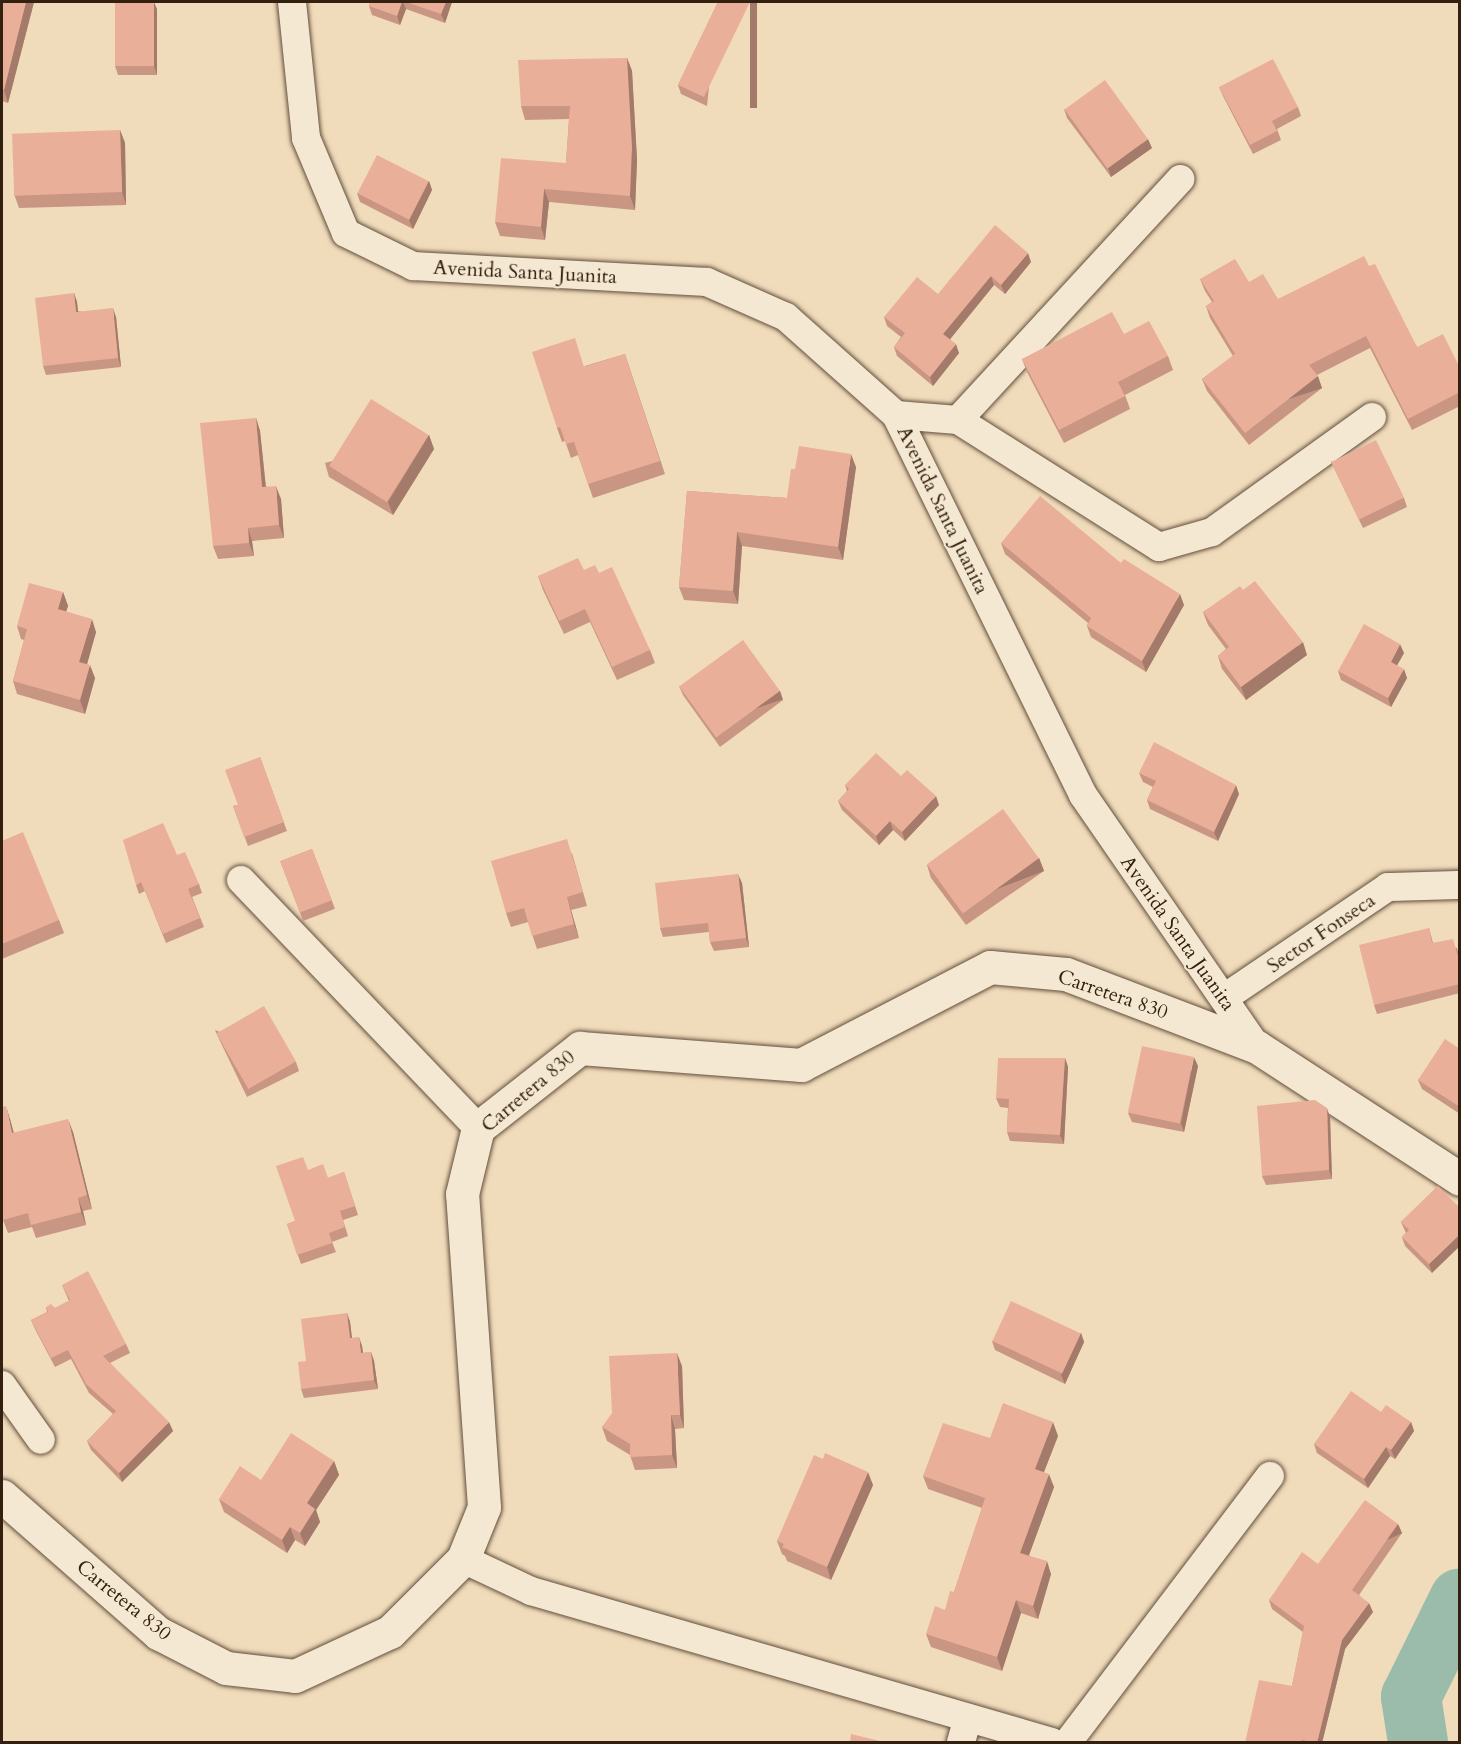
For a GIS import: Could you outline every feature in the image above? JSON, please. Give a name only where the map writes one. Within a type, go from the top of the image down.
[{"type":"street","name":"Avenida Santa Juanita","points":[[292,2],[306,138],[346,232],[413,266],[706,282],[786,317],[896,415],[1083,795],[1257,1047]]},
{"type":"street","points":[[958,420],[1180,178]]},
{"type":"street","points":[[896,415],[958,420],[1159,547],[1212,532],[1372,417]]},
{"type":"street","points":[[241,880],[478,1128]]},
{"type":"street","name":"Sector Fonseca","points":[[1224,998],[1388,887],[1460,885]]},
{"type":"street","name":"Carretera 830","points":[[2,1496],[158,1633],[226,1668],[295,1676],[390,1632],[464,1560],[484,1507],[462,1194],[478,1128],[580,1048],[801,1065],[990,967],[1065,974],[1257,1047],[1460,1179]]},
{"type":"street","points":[[2,1385],[41,1440]]},
{"type":"street","points":[[1068,1743],[1270,1476]]},
{"type":"street","points":[[464,1560],[531,1591],[965,1730],[1052,1743]]},
{"type":"building","points":[[2,2],[26,2],[4,90],[2,89]]},
{"type":"building","points":[[115,2],[154,2],[154,66],[115,66]]},
{"type":"building","points":[[370,2],[402,2],[397,16],[369,6]]},
{"type":"building","points":[[406,2],[446,2],[441,14]]},
{"type":"building","points":[[718,2],[750,2],[704,97],[678,85]]},
{"type":"building","points":[[627,58],[632,147],[630,196],[544,189],[541,227],[495,222],[501,158],[566,163],[570,106],[521,106],[518,60]]},
{"type":"building","points":[[1273,59],[1298,107],[1272,121],[1277,131],[1250,145],[1219,87]]},
{"type":"building","points":[[1105,80],[1148,139],[1107,168],[1065,109]]},
{"type":"building","points":[[120,130],[122,192],[14,196],[12,134]]},
{"type":"building","points":[[377,155],[429,181],[409,220],[357,193]]},
{"type":"building","points":[[995,225],[1028,253],[1001,285],[991,276],[943,334],[956,344],[930,377],[894,347],[905,333],[884,317],[917,277],[938,294]]},
{"type":"building","points":[[1364,256],[1369,266],[1375,264],[1417,347],[1443,334],[1460,368],[1460,392],[1408,419],[1366,336],[1309,365],[1318,376],[1245,433],[1202,379],[1235,354],[1206,306],[1214,301],[1200,279],[1235,259],[1249,282],[1263,274],[1278,299]]},
{"type":"building","points":[[74,293],[76,312],[113,308],[118,358],[43,366],[35,298]]},
{"type":"building","points":[[1112,312],[1124,334],[1149,321],[1168,356],[1118,382],[1125,396],[1059,430],[1022,359]]},
{"type":"building","points":[[575,338],[584,367],[625,354],[660,461],[588,484],[574,442],[566,444],[560,427],[557,428],[532,352]]},
{"type":"building","points":[[371,399],[429,435],[387,502],[329,466]]},
{"type":"building","points":[[256,418],[262,487],[276,486],[279,525],[248,528],[249,543],[213,546],[200,423]]},
{"type":"building","points":[[1376,440],[1404,498],[1359,519],[1331,462]]},
{"type":"building","points":[[799,446],[851,454],[838,547],[737,532],[733,591],[679,587],[687,491],[787,498],[791,469],[795,469]]},
{"type":"building","points":[[1040,496],[1121,563],[1124,559],[1180,594],[1142,661],[1087,626],[1091,618],[1001,543]]},
{"type":"building","points":[[578,558],[584,570],[595,565],[599,573],[612,567],[650,650],[612,667],[585,609],[559,621],[538,576]]},
{"type":"building","points":[[1255,581],[1303,642],[1241,687],[1218,656],[1229,647],[1203,612],[1240,586],[1243,590]]},
{"type":"building","points":[[29,583],[63,592],[58,609],[92,619],[79,662],[90,665],[80,700],[13,681],[27,629],[17,626]]},
{"type":"building","points":[[1364,624],[1400,644],[1391,662],[1404,669],[1388,698],[1338,671]]},
{"type":"building","points":[[743,640],[780,691],[716,737],[679,686]]},
{"type":"building","points":[[1154,742],[1236,785],[1214,832],[1147,800],[1156,781],[1139,773]]},
{"type":"building","points":[[876,753],[901,776],[907,770],[936,796],[902,832],[890,821],[876,836],[838,801],[849,789],[845,785]]},
{"type":"building","points":[[260,757],[284,822],[244,837],[233,806],[238,805],[225,770]]},
{"type":"building","points":[[1003,809],[1039,858],[963,914],[927,864]]},
{"type":"building","points":[[163,823],[177,855],[185,852],[199,884],[188,889],[200,918],[163,934],[141,882],[136,885],[123,840]]},
{"type":"building","points":[[23,832],[59,920],[2,944],[2,841]]},
{"type":"building","points":[[567,839],[583,892],[567,897],[574,924],[532,936],[524,908],[506,913],[491,861]]},
{"type":"building","points":[[312,849],[332,900],[300,913],[280,861]]},
{"type":"building","points":[[738,874],[746,938],[710,942],[708,923],[660,928],[655,883]]},
{"type":"building","points":[[1429,928],[1432,943],[1453,939],[1460,964],[1460,984],[1374,1005],[1359,945]]},
{"type":"building","points":[[264,1006],[296,1061],[248,1089],[216,1034]]},
{"type":"building","points":[[1445,1039],[1460,1049],[1460,1107],[1418,1080]]},
{"type":"building","points":[[1142,1046],[1194,1057],[1180,1124],[1128,1113]]},
{"type":"building","points":[[998,1058],[1065,1058],[1060,1135],[1007,1132],[1009,1099],[996,1098]]},
{"type":"building","points":[[1315,1100],[1327,1108],[1329,1170],[1262,1176],[1257,1106]]},
{"type":"building","points":[[6,1106],[12,1133],[68,1119],[87,1195],[78,1198],[81,1212],[31,1225],[28,1213],[3,1220],[2,1107]]},
{"type":"building","points":[[303,1157],[308,1170],[323,1164],[328,1178],[344,1172],[355,1206],[340,1211],[345,1227],[329,1233],[332,1243],[297,1255],[287,1224],[295,1221],[276,1166]]},
{"type":"building","points":[[1438,1186],[1460,1208],[1460,1234],[1429,1264],[1402,1237],[1409,1230],[1401,1222]]},
{"type":"building","points":[[88,1271],[126,1344],[103,1356],[169,1422],[119,1473],[87,1441],[116,1411],[86,1384],[68,1350],[51,1358],[31,1320],[48,1312],[46,1307],[51,1304],[55,1308],[70,1300],[62,1285]]},
{"type":"building","points":[[1011,1301],[1081,1334],[1062,1373],[992,1341]]},
{"type":"building","points":[[347,1313],[350,1338],[359,1337],[361,1353],[371,1352],[374,1380],[301,1389],[298,1362],[306,1361],[301,1319]]},
{"type":"building","points":[[677,1353],[680,1415],[671,1415],[672,1455],[630,1457],[630,1444],[602,1427],[612,1413],[609,1356]]},
{"type":"building","points":[[1351,1391],[1381,1412],[1386,1405],[1411,1422],[1391,1450],[1386,1447],[1364,1479],[1314,1444]]},
{"type":"building","points":[[1003,1403],[1053,1422],[1035,1469],[1049,1474],[1020,1553],[1047,1561],[1033,1606],[1016,1600],[997,1657],[926,1634],[935,1606],[945,1610],[950,1591],[954,1592],[985,1498],[923,1476],[943,1423],[990,1438]]},
{"type":"building","points":[[291,1433],[334,1461],[307,1503],[315,1509],[300,1533],[290,1527],[282,1540],[219,1499],[240,1466],[261,1480]]},
{"type":"building","points":[[825,1453],[868,1472],[827,1567],[782,1547],[784,1544],[777,1541],[814,1455],[823,1459]]},
{"type":"building","points":[[1365,1500],[1398,1524],[1352,1590],[1369,1603],[1342,1640],[1317,1743],[1302,1740],[1301,1743],[1245,1743],[1259,1680],[1292,1686],[1304,1626],[1269,1600],[1302,1552],[1318,1564]]},
{"type":"building","points":[[851,1734],[888,1743],[850,1743]]},
{"type":"waterway","points":[[1418,1742],[1411,1697],[1460,1598]]}]
